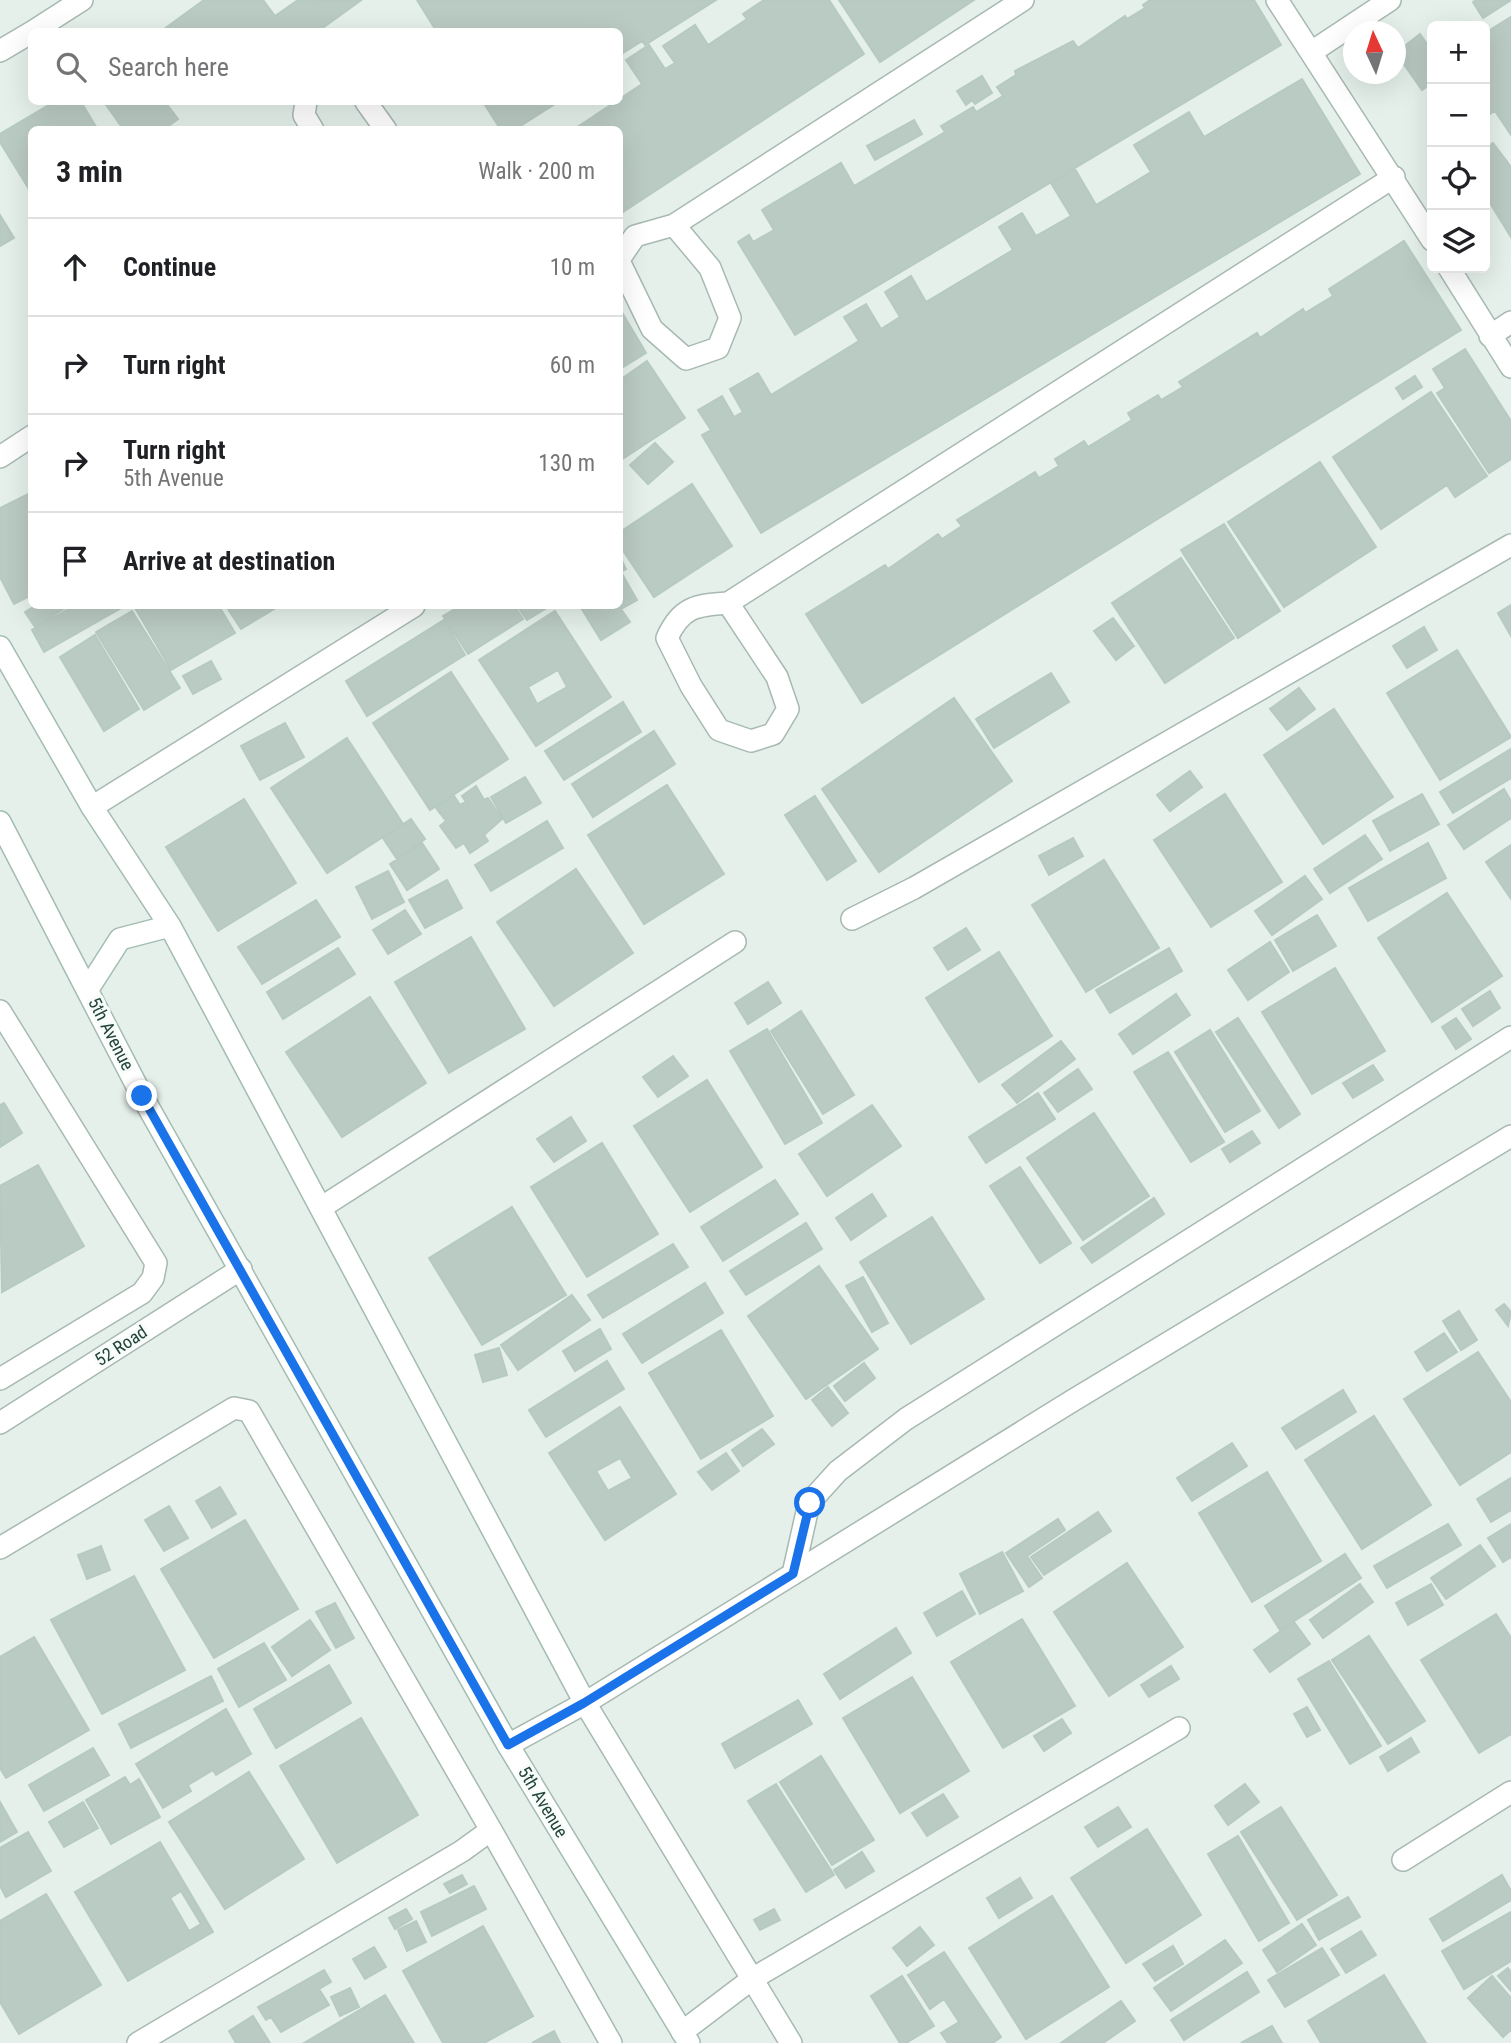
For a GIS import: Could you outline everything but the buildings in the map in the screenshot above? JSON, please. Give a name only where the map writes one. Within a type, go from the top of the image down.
[{"type":"street","points":[[38,28],[82,0]]},
{"type":"street","points":[[623,256],[635,236],[674,225],[1023,0]]},
{"type":"street","points":[[1277,0],[1427,232]]},
{"type":"street","points":[[1312,51],[1390,0]]},
{"type":"street","points":[[0,51],[28,34]]},
{"type":"street","points":[[306,105],[304,115],[311,126]]},
{"type":"street","points":[[368,105],[383,126]]},
{"type":"street","points":[[727,603],[777,677],[788,709],[774,734],[751,741],[719,730],[691,686],[667,638],[675,621],[697,605],[727,603],[1394,177]]},
{"type":"street","points":[[623,267],[652,329],[686,359],[718,348],[730,318],[710,268],[674,225]]},
{"type":"street","points":[[1452,273],[1511,367]]},
{"type":"street","points":[[1490,336],[1511,322]]},
{"type":"street","points":[[0,457],[28,439]]},
{"type":"street","points":[[852,919],[914,888],[1511,545]]},
{"type":"street","points":[[92,807],[409,609]]},
{"type":"street","points":[[0,647],[92,807],[170,926],[584,1703],[791,2043]]},
{"type":"street","name":"5th Avenue","points":[[0,822],[6,846],[88,989],[142,1096],[508,1745],[686,2038]]},
{"type":"street","points":[[88,989],[120,939],[170,926]]},
{"type":"street","points":[[322,1207],[735,942]]},
{"type":"street","points":[[0,1011],[156,1263],[153,1278],[142,1293],[0,1379]]},
{"type":"street","points":[[793,1574],[810,1503],[838,1471],[906,1419],[1511,1037]]},
{"type":"street","points":[[508,1745],[584,1703],[1072,1401],[1511,1136]]},
{"type":"street","name":"52 Road","points":[[0,1423],[241,1269]]},
{"type":"street","points":[[0,1548],[234,1408],[249,1411],[491,1829],[611,2043]]},
{"type":"street","points":[[686,2038],[752,1979],[1180,1728]]},
{"type":"street","points":[[1404,1860],[1511,1792]]},
{"type":"street","points":[[138,2043],[462,1851],[491,1829]]},
{"type":"route","points":[[142,1096],[508,1745],[584,1703],[793,1574],[810,1503]]}]
